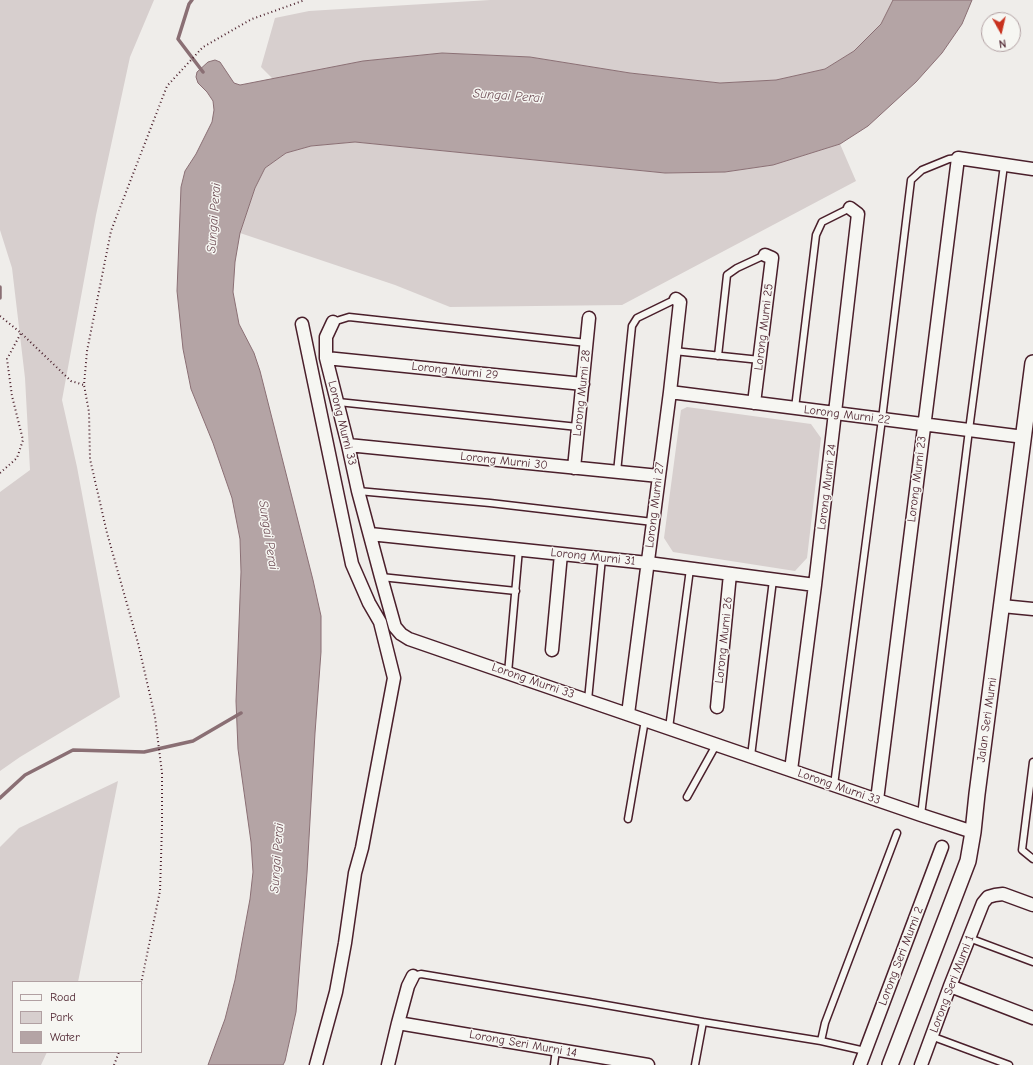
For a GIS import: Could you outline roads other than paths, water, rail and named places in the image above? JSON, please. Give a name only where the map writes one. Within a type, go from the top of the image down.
[{"type":"street","points":[[958,158],[1033,169]]},
{"type":"street","name":"Lorong Murni 23","points":[[877,800],[958,158]]},
{"type":"street","name":"Lorong Murni 24","points":[[791,770],[836,413],[858,214],[850,208]]},
{"type":"street","name":"Lorong Murni 25","points":[[754,402],[772,258],[765,255]]},
{"type":"street","name":"Lorong Murni 27","points":[[628,714],[670,392],[680,302],[676,299]]},
{"type":"street","name":"Lorong Murni 28","points":[[574,468],[590,318]]},
{"type":"street","name":"Lorong Murni 33","points":[[333,322],[326,338],[326,358],[338,402],[358,491],[381,578],[395,627],[401,634],[409,639],[973,832]]},
{"type":"street","points":[[302,324],[352,564],[369,603],[380,622],[394,678],[362,848],[355,873],[336,992],[316,1065]]},
{"type":"street","name":"Lorong Murni 29","points":[[326,358],[583,384]]},
{"type":"street","name":"Jalan Seri Murni","points":[[890,1065],[968,861],[1033,364]]},
{"type":"street","name":"Lorong Murni 22","points":[[670,392],[1024,437]]},
{"type":"street","name":"Lorong Murni 30","points":[[348,445],[659,476]]},
{"type":"street","name":"Lorong Murni 31","points":[[370,534],[648,563],[815,585]]},
{"type":"street","points":[[552,650],[561,554]]},
{"type":"street","name":"Lorong Murni 26","points":[[717,706],[730,574]]},
{"type":"street","points":[[1002,606],[1033,609]]},
{"type":"street","name":"Lorong Seri Murni 2","points":[[860,1065],[942,847]]},
{"type":"street","name":"Lorong Seri Murni 1","points":[[921,1065],[983,903],[988,897],[1003,894],[1033,905]]},
{"type":"street","points":[[388,1065],[408,986],[413,976]]},
{"type":"street","points":[[950,986],[1033,1018]]},
{"type":"street","name":"Lorong Seri Murni 14","points":[[398,1023],[648,1065]]},
{"type":"lane","points":[[834,785],[882,419],[911,180],[922,170],[949,159],[958,158]]},
{"type":"lane","points":[[921,815],[1004,165]]},
{"type":"lane","points":[[796,408],[816,235],[822,222],[850,208]]},
{"type":"lane","points":[[718,356],[727,275],[737,268],[765,255]]},
{"type":"lane","points":[[617,472],[632,326],[637,318],[676,299]]},
{"type":"lane","points":[[333,322],[349,318],[588,343]]},
{"type":"lane","points":[[674,351],[760,360]]},
{"type":"lane","points":[[338,402],[578,427]]},
{"type":"lane","points":[[358,491],[490,503],[653,522]]},
{"type":"lane","points":[[508,673],[519,549]]},
{"type":"lane","points":[[588,700],[602,558]]},
{"type":"lane","points":[[669,728],[690,569]]},
{"type":"lane","points":[[381,578],[516,591]]},
{"type":"lane","points":[[751,756],[773,580]]},
{"type":"lane","points":[[628,819],[646,720]]},
{"type":"lane","points":[[686,797],[716,745]]},
{"type":"lane","points":[[1033,762],[1022,850],[1033,859]]},
{"type":"lane","points":[[821,1041],[825,1023],[897,832]]},
{"type":"lane","points":[[969,938],[1033,962]]},
{"type":"lane","points":[[413,976],[421,974],[429,975],[821,1041],[865,1051]]},
{"type":"lane","points":[[695,1065],[703,1022]]},
{"type":"lane","points":[[932,1036],[1009,1065]]},
{"type":"lane","points":[[554,1065],[556,1050]]},
{"type":"water","name":"Sungai Perai","points":[[893,0],[972,0],[962,24],[942,53],[916,82],[868,126],[840,144],[773,165],[725,172],[665,173],[355,142],[311,146],[286,153],[265,168],[255,188],[240,233],[235,262],[233,292],[239,324],[254,353],[260,371],[321,616],[321,652],[307,873],[296,1012],[283,1065],[208,1065],[225,1019],[235,980],[250,899],[253,872],[251,842],[238,749],[236,701],[241,572],[240,539],[232,498],[213,443],[191,389],[183,349],[177,291],[181,187],[185,171],[196,154],[212,122],[214,110],[213,101],[198,83],[196,77],[197,72],[208,62],[215,60],[220,62],[234,83],[240,85],[363,61],[442,53],[530,57],[630,73],[720,83],[776,80],[825,69],[854,51],[881,24]]},
{"type":"waterway","points":[[192,0],[189,4],[178,39],[203,72]]},
{"type":"waterway","points":[[0,287],[0,298]]},
{"type":"waterway","points":[[0,798],[25,775],[73,750],[144,752],[193,741],[241,713]]}]
